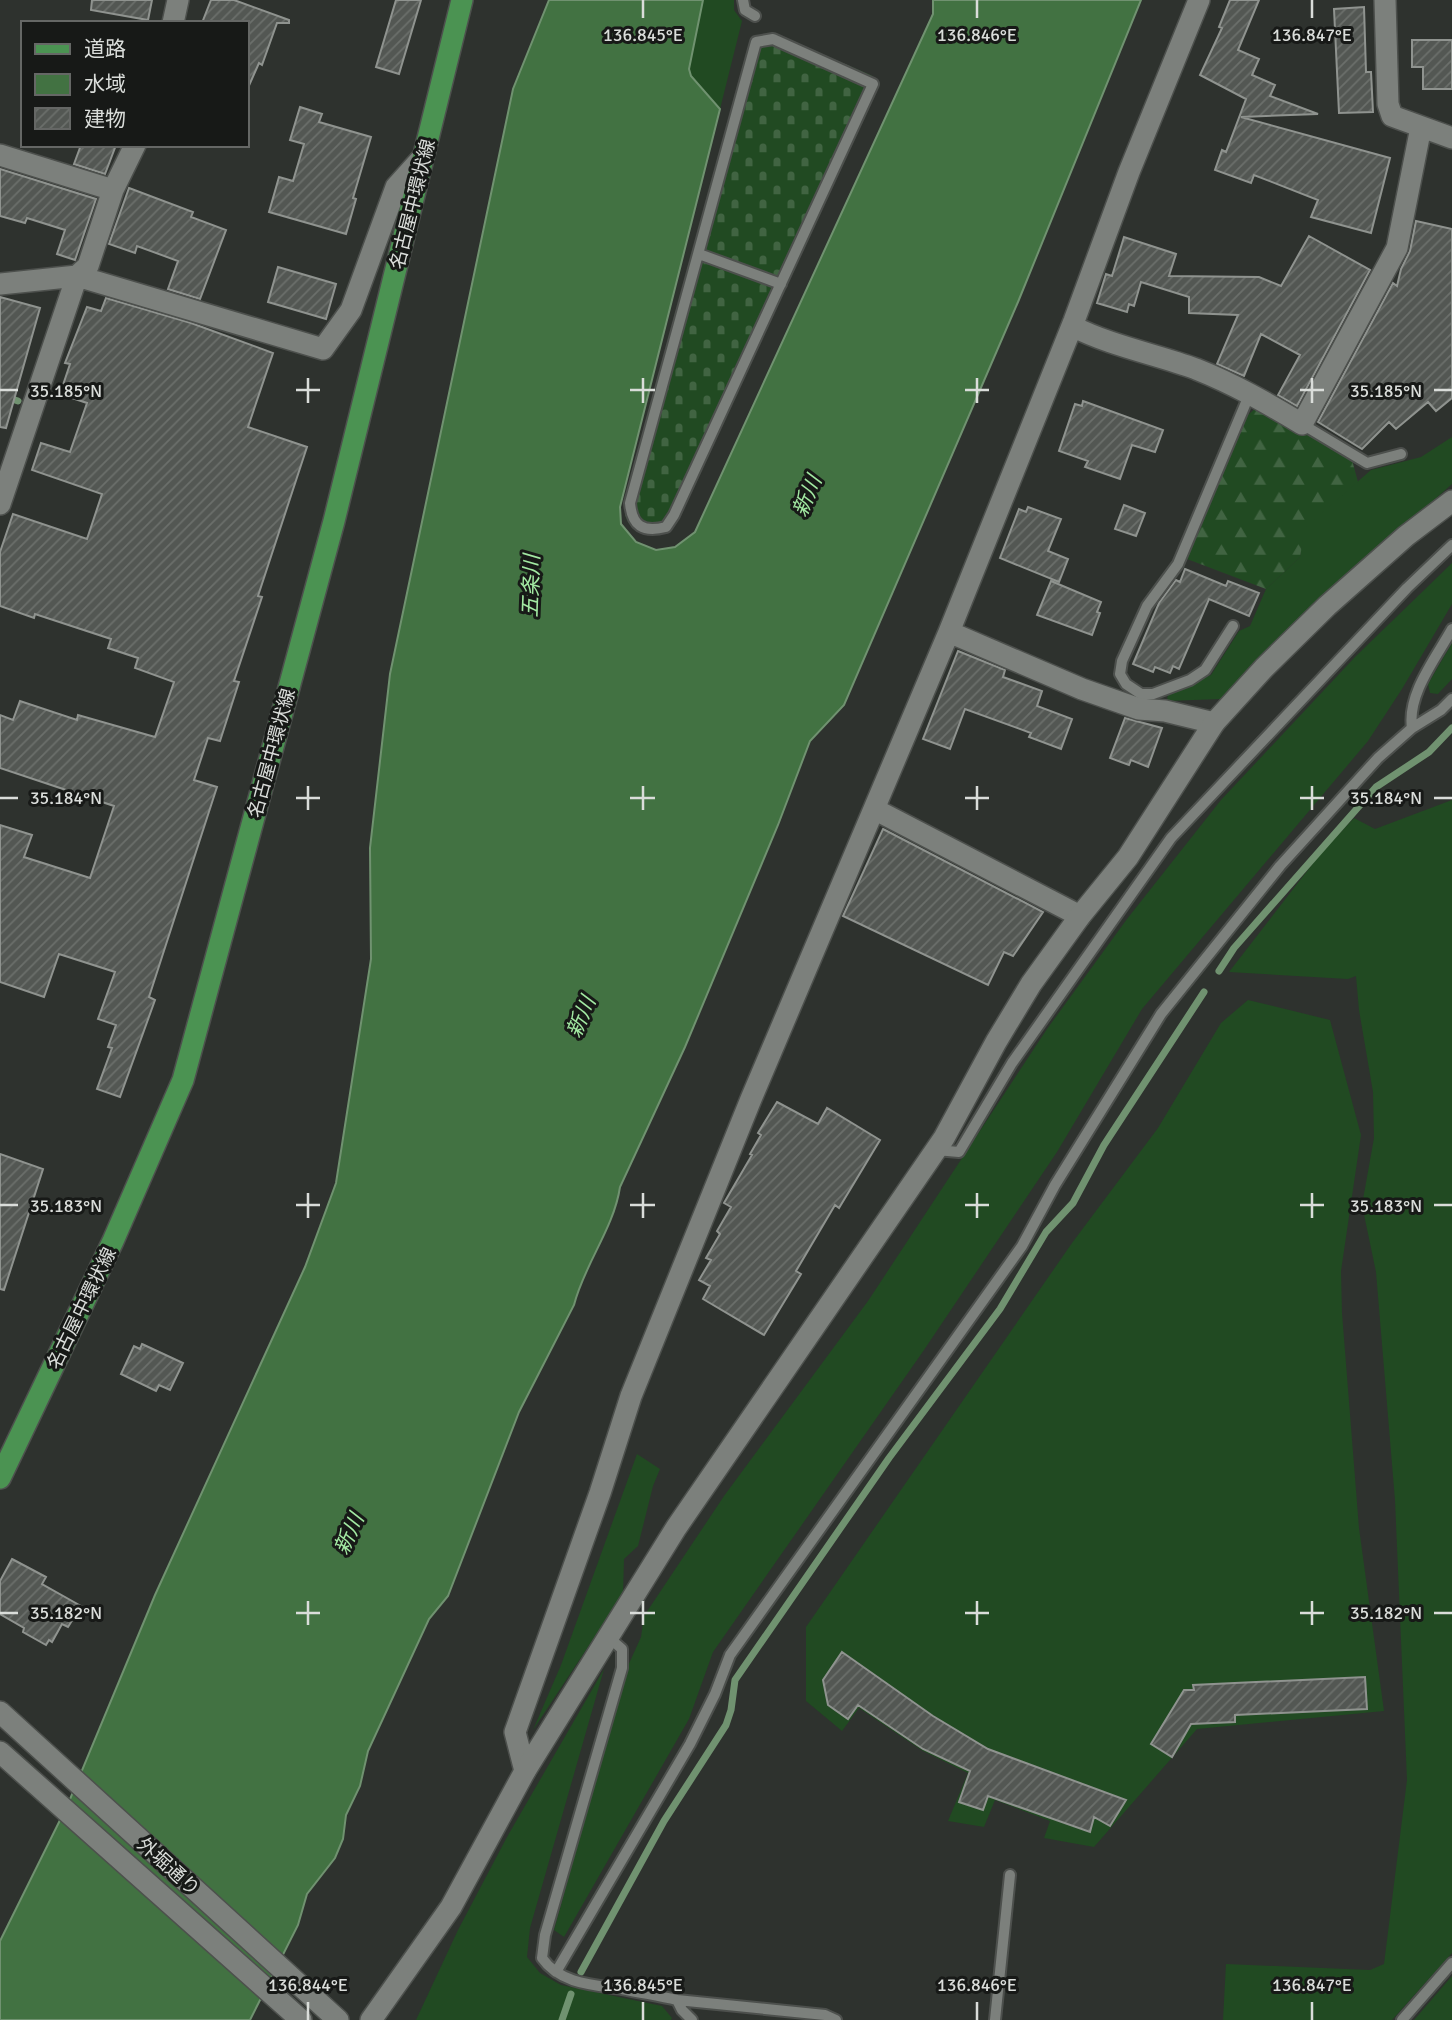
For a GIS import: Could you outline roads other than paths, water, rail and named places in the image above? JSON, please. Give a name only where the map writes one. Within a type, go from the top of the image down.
[{"type":"main road","name":"名古屋中環状線","points":[[0,1478],[113,1241],[183,1080],[330,534],[462,0]]},
{"type":"street","points":[[173,21],[178,0]]},
{"type":"street","points":[[525,1771],[515,1732],[600,1493],[631,1396],[751,1099],[949,632],[1199,0]]},
{"type":"street","points":[[1385,0],[1388,104],[1392,116],[1452,138]]},
{"type":"street","points":[[1072,326],[1090,335],[1194,369],[1250,393],[1302,424],[1397,248],[1421,127]]},
{"type":"street","points":[[0,503],[77,276],[88,266],[113,190],[134,147]]},
{"type":"street","points":[[0,155],[113,190]]},
{"type":"street","points":[[0,284],[77,276],[323,349],[351,310],[396,187],[423,157]]},
{"type":"street","points":[[371,2020],[451,1907],[525,1771],[676,1528],[936,1150],[1031,984],[1080,916],[1128,857],[1214,723],[1264,668],[1327,606],[1406,536],[1452,500]]},
{"type":"street","points":[[949,632],[1082,689],[1139,709],[1150,702],[1165,711],[1214,723]]},
{"type":"street","points":[[874,809],[1080,916]]},
{"type":"street","name":"外堀通り","points":[[0,1712],[330,2013]]},
{"type":"street","name":"外堀通り","points":[[0,1752],[301,2020]]},
{"type":"lane","points":[[743,0],[745,10],[755,16]]},
{"type":"lane","points":[[773,39],[873,85],[674,515],[666,527],[646,529],[631,517],[630,503],[699,254],[757,42],[773,39]]},
{"type":"lane","points":[[699,254],[781,284]]},
{"type":"lane","points":[[1234,626],[1205,670],[1150,702],[1126,684],[1120,674],[1122,661],[1147,606],[1178,564],[1250,393]]},
{"type":"lane","points":[[1302,424],[1367,463],[1401,454]]},
{"type":"lane","points":[[936,1150],[958,1152],[1012,1063],[1171,838],[1452,545]]},
{"type":"lane","points":[[1412,728],[1410,713],[1423,682],[1452,629]]},
{"type":"lane","points":[[556,1972],[690,1744],[715,1694],[730,1655],[1022,1246],[1055,1185],[1161,1014],[1280,866],[1378,758],[1412,728],[1452,699]]},
{"type":"lane","points":[[607,1636],[622,1649],[622,1668],[542,1946],[542,1958],[548,1967],[556,1972],[585,1984],[677,2000],[825,2015],[836,2020]]},
{"type":"lane","points":[[995,2020],[1010,1874]]},
{"type":"lane","points":[[1402,2020],[1452,1964]]},
{"type":"lane","points":[[677,2000],[692,2020]]},
{"type":"water","points":[[549,0],[703,0],[689,69],[691,76],[720,109],[620,507],[621,524],[636,542],[656,550],[675,547],[695,532],[933,14],[933,0],[1141,0],[1018,302],[844,705],[810,741],[778,825],[685,1047],[620,1187],[612,1217],[574,1305],[519,1412],[448,1596],[429,1619],[368,1751],[360,1786],[346,1815],[343,1839],[335,1858],[307,1894],[298,1925],[250,2020],[0,2020],[0,1941],[68,1804],[155,1595],[305,1267],[336,1183],[371,959],[370,848],[390,674],[513,89]]},
{"type":"waterway","points":[[0,395],[18,401]]},
{"type":"waterway","points":[[1219,971],[1234,948],[1376,787],[1429,752],[1452,728]]},
{"type":"waterway","points":[[581,1972],[664,1821],[726,1725],[735,1680],[889,1458],[1000,1309],[1046,1232],[1073,1203],[1104,1145],[1204,992]]},
{"type":"waterway","points":[[562,2020],[571,1994]]},
{"type":"water label","name":"新川","points":[[807,496]]},
{"type":"water label","name":"五条川","points":[[531,586]]},
{"type":"water label","name":"新川","points":[[581,1017]]},
{"type":"water label","name":"新川","points":[[349,1534]]}]
